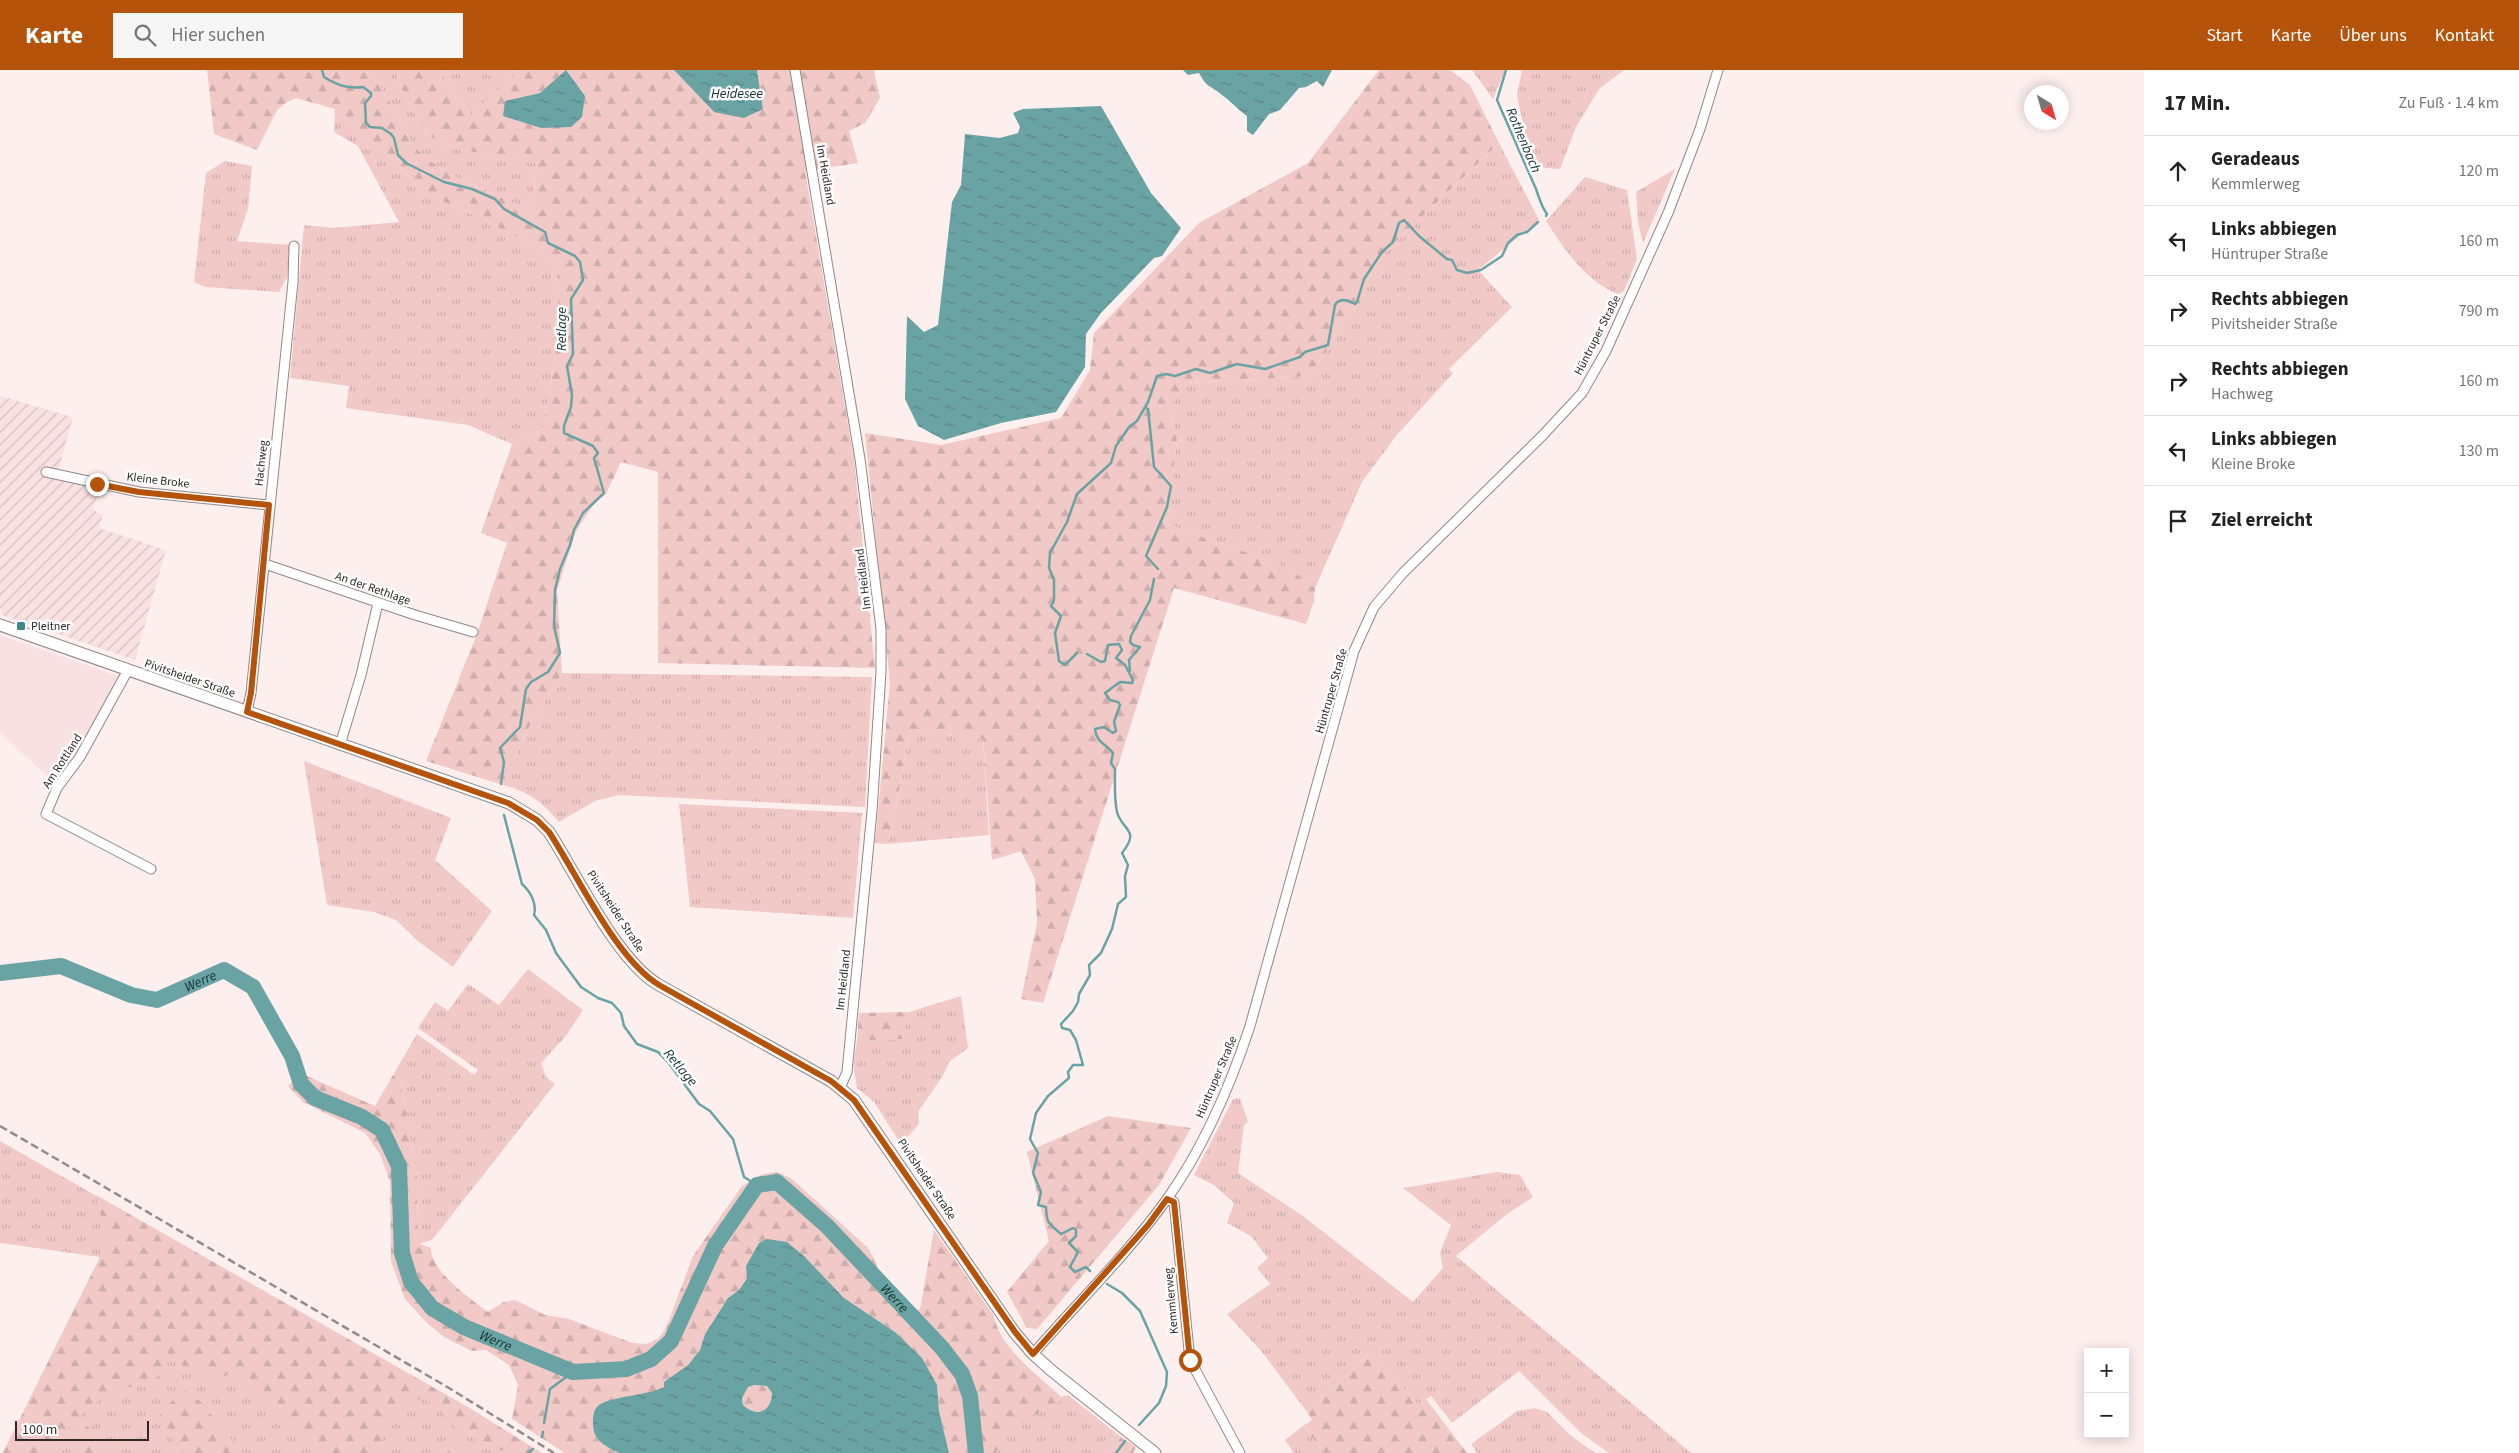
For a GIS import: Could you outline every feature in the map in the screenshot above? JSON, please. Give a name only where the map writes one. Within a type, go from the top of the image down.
[{"type":"main road","name":"Pivitsheider Straße","points":[[0,625],[508,803],[531,816],[549,832],[623,951],[638,969],[659,985],[840,1088],[867,1116],[1015,1332],[1033,1354],[1156,1453]]},
{"type":"street","name":"Im Heidland","points":[[795,70],[860,459],[881,629],[881,672],[872,811],[846,1072],[840,1088]]},
{"type":"street","name":"Hüntruper Straße","points":[[1033,1354],[1148,1225],[1167,1199],[1210,1125],[1243,1048],[1354,651],[1371,614],[1402,573],[1543,435],[1582,393],[1606,351],[1668,214],[1696,138],[1718,70]]},
{"type":"street","name":"Hachweg","points":[[247,712],[251,693],[265,564],[269,505],[293,282],[294,246]]},
{"type":"street","name":"Kleine Broke","points":[[46,472],[139,492],[269,505]]},
{"type":"street","name":"An der Rethlage","points":[[265,564],[378,603],[473,632]]},
{"type":"street","points":[[340,744],[361,676],[378,603]]},
{"type":"street","name":"Am Rottland","points":[[128,670],[80,757],[56,788],[46,814],[152,869]]},
{"type":"street","name":"Kemmlerweg","points":[[1167,1199],[1174,1202],[1190,1360],[1240,1453]]},
{"type":"shaded area","points":[[0,396],[73,417],[56,479],[100,486],[93,510],[103,514],[99,528],[166,550],[135,660],[2,615],[0,608]]},
{"type":"shaded area","points":[[0,635],[127,679],[61,789],[0,733]]},
{"type":"green space","points":[[207,70],[362,70],[380,86],[410,140],[429,160],[472,185],[532,211],[537,163],[456,149],[425,134],[398,81],[397,70],[441,70],[447,85],[471,115],[520,70],[674,70],[714,112],[763,109],[757,70],[874,70],[880,98],[865,123],[849,131],[858,163],[805,171],[854,459],[875,668],[658,663],[658,472],[621,462],[606,494],[596,501],[576,531],[557,590],[562,673],[531,723],[503,785],[426,761],[477,634],[507,543],[481,533],[512,444],[543,429],[559,329],[557,266],[532,245],[479,217],[423,193],[399,166],[335,109],[296,98],[287,102],[277,110],[257,150],[214,134]],"holes":[[[566,71],[541,128],[505,101],[540,93]]]},
{"type":"green space","points":[[362,70],[397,70],[398,81],[425,134],[456,149],[537,163],[532,211],[472,185],[429,160],[410,140],[380,86]]},
{"type":"green space","points":[[441,70],[520,70],[471,115],[447,85]]},
{"type":"green space","points":[[1379,70],[1450,70],[1470,85],[1499,143],[1385,252],[1310,376],[1187,383],[1169,407],[1177,440],[1167,524],[1287,567],[1315,588],[1314,601],[1306,624],[1174,588],[1043,1003],[1021,999],[1037,923],[1035,879],[1021,851],[992,860],[983,739],[910,729],[891,835],[886,844],[875,843],[890,683],[865,433],[941,445],[1061,418],[1090,370],[1094,333],[1199,223],[1308,163]]},
{"type":"green space","points":[[1472,70],[1505,70],[1493,99]]},
{"type":"green space","points":[[1522,70],[1624,70],[1599,89],[1576,127],[1560,169],[1532,167],[1517,95]]},
{"type":"green space","points":[[335,109],[399,166],[423,193],[479,217],[532,245],[557,266],[559,329],[543,429],[512,444],[468,425],[346,408],[349,386],[290,378],[304,225],[334,228],[399,222],[358,146],[334,132]]},
{"type":"green space","points":[[1499,143],[1539,220],[1478,270],[1512,307],[1449,369],[1453,373],[1396,436],[1362,482],[1315,588],[1287,567],[1167,524],[1177,440],[1169,407],[1187,383],[1310,376],[1385,252]]},
{"type":"green space","points":[[225,161],[252,166],[248,209],[237,241],[292,245],[287,277],[279,292],[205,287],[194,282],[206,173]]},
{"type":"green space","points":[[1675,169],[1643,243],[1638,221],[1636,192]]},
{"type":"green space","points":[[1585,177],[1627,190],[1637,259],[1624,291],[1618,294],[1596,282],[1577,264],[1546,221]]},
{"type":"green space","points":[[562,673],[872,677],[865,807],[619,795],[595,801],[559,822],[547,809],[527,794],[503,785],[531,723]]},
{"type":"green space","points":[[910,729],[983,739],[989,835],[886,844],[891,835]]},
{"type":"green space","points":[[304,761],[451,818],[435,860],[492,911],[453,967],[419,942],[396,920],[374,912],[327,905]]},
{"type":"green space","points":[[679,804],[862,813],[853,918],[690,907]]},
{"type":"green space","points":[[528,969],[583,1010],[565,1037],[541,1063],[546,1077],[555,1084],[432,1240],[418,1244],[417,1178],[400,1076],[400,1063],[417,1034],[474,1075],[478,1070],[418,1028],[435,1002],[448,1011],[468,984],[499,1005]]},
{"type":"green space","points":[[961,996],[968,1048],[949,1062],[944,1074],[918,1112],[919,1124],[901,1144],[874,1102],[857,1088],[853,1064],[857,1041],[902,1039],[909,1012]]},
{"type":"green space","points":[[909,1012],[902,1039],[857,1041],[859,1013]]},
{"type":"green space","points":[[400,1063],[400,1076],[417,1178],[418,1243],[431,1248],[432,1257],[444,1275],[488,1312],[504,1302],[515,1300],[545,1315],[569,1319],[632,1343],[647,1344],[658,1339],[666,1328],[693,1256],[742,1186],[763,1174],[778,1172],[792,1179],[868,1248],[876,1262],[879,1273],[915,1310],[920,1309],[934,1230],[994,1316],[997,1327],[1010,1348],[1061,1397],[1060,1401],[1023,1423],[1005,1438],[997,1453],[949,1453],[939,1411],[937,1385],[895,1332],[844,1298],[805,1257],[759,1243],[747,1266],[747,1277],[739,1290],[728,1298],[705,1334],[700,1350],[688,1365],[664,1382],[664,1387],[652,1393],[607,1402],[593,1413],[594,1429],[597,1438],[619,1453],[565,1453],[512,1419],[518,1385],[509,1365],[486,1350],[472,1351],[444,1337],[427,1323],[405,1299],[391,1261],[390,1182],[380,1154],[365,1133],[303,1102],[288,1086],[300,1073],[375,1106]]},
{"type":"green space","points":[[1240,1098],[1248,1122],[1244,1125],[1238,1173],[1303,1216],[1413,1302],[1443,1268],[1440,1253],[1451,1225],[1403,1188],[1497,1172],[1520,1175],[1533,1197],[1507,1214],[1456,1256],[1691,1453],[1609,1453],[1581,1433],[1519,1371],[1452,1423],[1431,1396],[1418,1405],[1370,1353],[1307,1412],[1262,1352],[1227,1314],[1270,1284],[1257,1268],[1268,1258],[1251,1236],[1227,1223],[1234,1203],[1214,1185],[1194,1175],[1233,1099]]},
{"type":"green space","points":[[1108,1116],[1191,1128],[1159,1185],[1037,1329],[1027,1328],[1007,1292],[1049,1241],[1027,1152]]},
{"type":"green space","points":[[0,1141],[471,1409],[542,1453],[3,1453],[100,1257],[0,1243]]},
{"type":"green space","points":[[96,1195],[471,1409],[542,1453],[511,1453],[497,1449],[460,1432],[437,1407],[426,1400],[416,1399],[388,1413],[382,1425],[383,1453],[325,1453],[300,1426],[249,1386],[239,1374],[234,1373],[216,1380],[210,1380],[199,1371],[196,1364],[188,1370],[177,1360],[171,1359],[163,1368],[163,1372],[149,1382],[135,1387],[123,1386],[90,1407],[64,1434],[63,1445],[57,1453],[3,1453],[107,1243]]},
{"type":"green space","points":[[1370,1353],[1418,1405],[1426,1399],[1467,1453],[1325,1453],[1303,1426],[1312,1420],[1307,1412]]},
{"type":"green space","points":[[754,1385],[768,1386],[772,1393],[769,1405],[766,1409],[758,1412],[748,1409],[743,1405],[742,1398],[748,1387]]},
{"type":"green space","points":[[185,1390],[200,1401],[243,1453],[184,1453],[167,1433],[159,1416],[162,1410]]},
{"type":"green space","points":[[1068,1395],[1121,1437],[1110,1453],[997,1453],[999,1446],[1013,1431],[1033,1416],[1060,1401],[1061,1397]]},
{"type":"green space","points":[[1535,1408],[1547,1412],[1570,1435],[1595,1453],[1477,1453],[1471,1444],[1517,1411]]},
{"type":"green space","points":[[1303,1426],[1325,1453],[1294,1453],[1285,1440]]},
{"type":"green space","points":[[82,1427],[90,1428],[102,1453],[80,1453],[77,1435]]},
{"type":"green space","points":[[1121,1437],[1136,1447],[1133,1453],[1110,1453]]},
{"type":"green space","points":[[460,1442],[468,1446],[470,1453],[447,1453],[451,1447]]},
{"type":"water","points":[[566,70],[585,96],[582,117],[571,127],[541,128],[503,116],[505,101],[540,93]]},
{"type":"water","name":"Heidesee","points":[[674,70],[757,70],[763,109],[744,118],[714,112]]},
{"type":"water","points":[[1183,70],[1332,70],[1323,87],[1317,81],[1306,87],[1299,88],[1280,110],[1269,114],[1253,135],[1247,131],[1247,116],[1207,84],[1199,73],[1188,75]]},
{"type":"water","points":[[1101,106],[1151,193],[1181,228],[1162,256],[1154,258],[1101,313],[1086,334],[1085,367],[1056,412],[1001,423],[944,440],[918,426],[905,399],[907,316],[924,332],[938,325],[952,202],[961,185],[965,134],[1000,138],[1018,133],[1020,127],[1013,113],[1023,109]]},
{"type":"water","points":[[767,1239],[787,1242],[805,1257],[844,1298],[895,1332],[922,1358],[937,1385],[939,1411],[949,1453],[619,1453],[600,1442],[595,1434],[593,1423],[594,1411],[597,1407],[605,1402],[664,1387],[664,1382],[688,1365],[700,1350],[705,1334],[728,1298],[739,1290],[747,1278],[746,1266],[759,1243]],"holes":[[[754,1385],[767,1386],[772,1393],[771,1400],[766,1409],[758,1412],[748,1409],[743,1405],[742,1398],[748,1387]]]},
{"type":"waterway","name":"Retlage","points":[[322,70],[324,77],[333,82],[347,87],[363,87],[371,93],[371,96],[365,103],[366,123],[370,127],[382,128],[391,134],[394,138],[398,155],[406,163],[444,182],[472,189],[495,199],[504,209],[545,232],[548,243],[575,256],[580,262],[583,280],[571,299],[573,354],[567,366],[572,395],[564,433],[593,446],[598,453],[594,458],[604,493],[583,513],[574,530],[560,569],[555,590],[554,626],[560,653],[548,672],[531,682],[526,689],[520,727],[500,748],[504,762],[501,784]]},
{"type":"waterway","name":"Rothenbach","points":[[1506,70],[1497,100],[1547,214],[1546,216]]},
{"type":"waterway","name":"Rothenbach","points":[[1077,653],[1065,665],[1059,661],[1055,633],[1061,616],[1051,606],[1054,600],[1054,580],[1049,568],[1050,553],[1067,522],[1077,494],[1111,463],[1116,446],[1129,427],[1137,421],[1148,402],[1157,376],[1166,374],[1175,376],[1196,369],[1210,373],[1237,364],[1265,369],[1300,357],[1305,352],[1328,345],[1335,305],[1342,300],[1355,304],[1357,302],[1364,279],[1382,252],[1393,242],[1399,223],[1404,220],[1419,236],[1447,259],[1452,260],[1457,270],[1467,273],[1481,270],[1502,256],[1508,243],[1517,235],[1527,232],[1538,222]]},
{"type":"waterway","points":[[1145,407],[1148,409],[1154,467],[1171,486],[1167,507],[1146,556],[1158,569]]},
{"type":"waterway","points":[[1130,671],[1129,660],[1140,647],[1130,642],[1131,636],[1150,600],[1154,579]]},
{"type":"waterway","name":"Rothenbach","points":[[1087,654],[1101,662],[1105,661],[1108,645],[1119,644],[1122,650],[1116,658],[1125,665],[1133,680],[1132,683],[1120,682],[1105,693],[1110,700],[1118,702],[1120,705],[1114,722],[1116,731],[1113,733],[1104,727],[1095,729],[1099,740],[1113,753],[1111,763],[1115,769],[1117,812],[1130,834],[1130,839],[1122,853],[1128,865],[1125,876],[1126,897],[1118,904],[1112,929],[1101,953],[1089,965],[1090,975],[1079,994],[1078,1002],[1073,1011],[1061,1024],[1062,1028],[1070,1030],[1076,1040],[1083,1065],[1073,1065],[1068,1072],[1069,1078],[1048,1096],[1036,1113],[1030,1139],[1038,1153],[1033,1173],[1041,1192],[1038,1205],[1046,1207],[1049,1223],[1061,1234],[1073,1228],[1076,1230],[1076,1236],[1069,1243],[1078,1252],[1070,1267],[1075,1272],[1086,1267],[1090,1271]]},
{"type":"waterway","name":"Retlage","points":[[504,815],[522,884],[532,898],[535,907],[534,915],[546,930],[556,953],[581,987],[598,998],[612,1003],[621,1013],[624,1026],[637,1044],[658,1052],[668,1062],[699,1104],[710,1111],[733,1139],[744,1177],[757,1185]]},
{"type":"waterway","name":"Werre","points":[[0,973],[61,966],[131,995],[157,1000],[224,970],[253,987],[292,1056],[301,1084],[315,1098],[362,1117],[382,1130],[399,1166],[402,1253],[411,1282],[432,1308],[464,1327],[573,1372],[626,1369],[651,1359],[671,1341],[715,1246],[757,1185],[777,1182],[827,1226],[942,1348],[962,1374],[970,1396],[976,1453]]},
{"type":"waterway","name":"Rothenbach","points":[[1107,1284],[1122,1293],[1140,1311],[1167,1372],[1166,1386],[1159,1403],[1139,1425]]},
{"type":"waterway","points":[[544,1423],[550,1389],[573,1372]]},
{"type":"waterway","points":[[542,1437],[543,1432]]},
{"type":"waterway","name":"Rothenbach","points":[[1116,1453],[1125,1441]]},
{"type":"waterway","points":[[528,1453],[533,1449]]},
{"type":"railway","points":[[0,1126],[449,1388],[554,1453]]},
{"type":"place","name":"Pleitner","points":[[21,626]]},
{"type":"route","points":[[97,484],[139,492],[269,505],[265,564],[250,704],[247,712],[508,803],[520,808],[537,820],[549,832],[568,860],[623,951],[638,969],[655,983],[699,1009],[831,1081],[854,1100],[867,1116],[1015,1332],[1033,1354],[1068,1312],[1148,1225],[1167,1199],[1174,1202],[1190,1360]]}]
